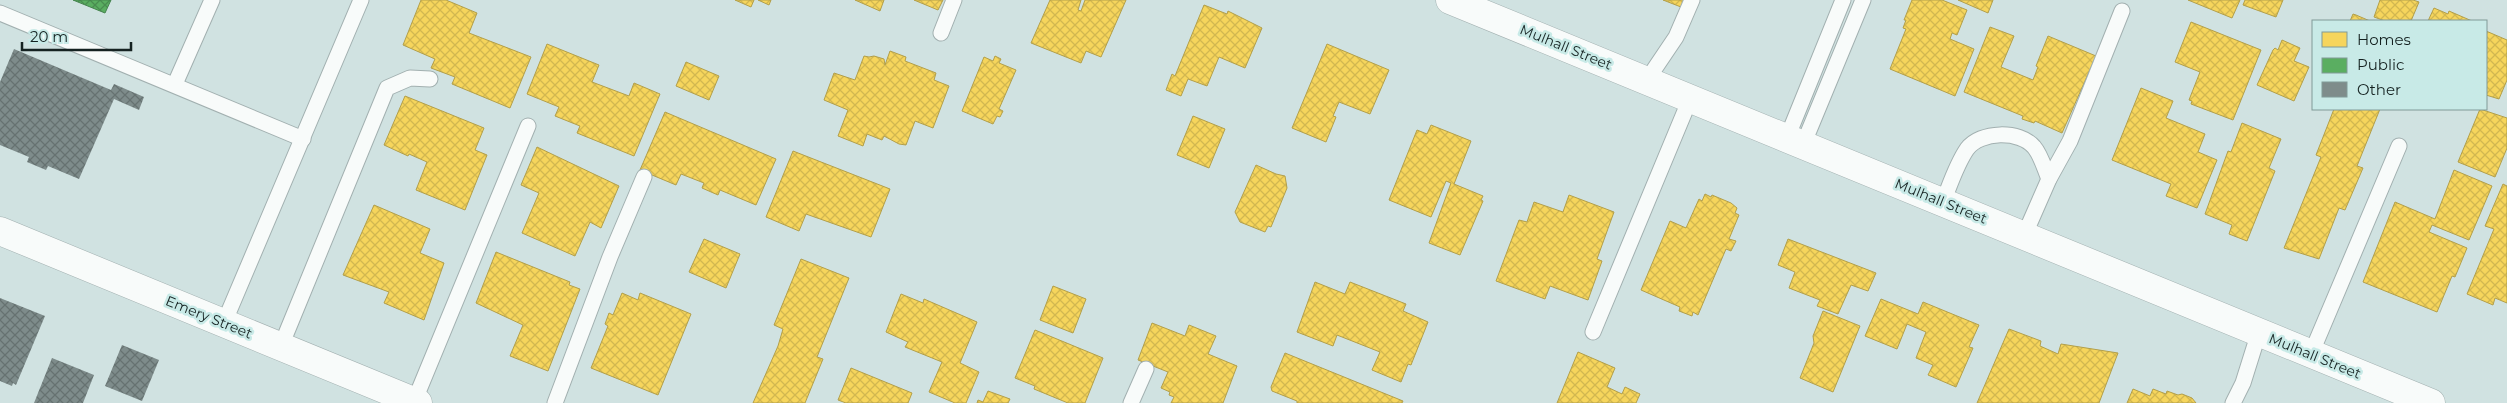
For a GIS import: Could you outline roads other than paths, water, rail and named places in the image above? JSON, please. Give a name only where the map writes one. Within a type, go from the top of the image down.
[{"type":"street","name":"Mulhall Street","points":[[1450,0],[2431,403]]},
{"type":"street","name":"Emery Street","points":[[0,231],[416,402]]},
{"type":"lane","points":[[175,84],[212,0]]},
{"type":"lane","points":[[224,323],[361,0]]},
{"type":"lane","points":[[941,33],[954,0]]},
{"type":"lane","points":[[1647,80],[1676,37],[1692,0]]},
{"type":"lane","points":[[1795,141],[1843,0]]},
{"type":"lane","points":[[1795,141],[1863,0]]},
{"type":"lane","points":[[2024,236],[2049,179],[2070,141],[2122,11]]},
{"type":"lane","points":[[0,13],[175,84],[303,139]]},
{"type":"lane","points":[[281,346],[388,88],[410,78],[430,79]]},
{"type":"lane","points":[[1593,332],[1690,99]]},
{"type":"lane","points":[[416,402],[528,126]]},
{"type":"lane","points":[[1943,202],[1968,147],[1985,137],[2003,134],[2034,146],[2049,179]]},
{"type":"lane","points":[[2311,354],[2399,146]]},
{"type":"lane","points":[[555,403],[610,257],[644,177]]},
{"type":"lane","points":[[2233,403],[2242,383],[2259,332]]},
{"type":"lane","points":[[1131,403],[1146,369]]}]
